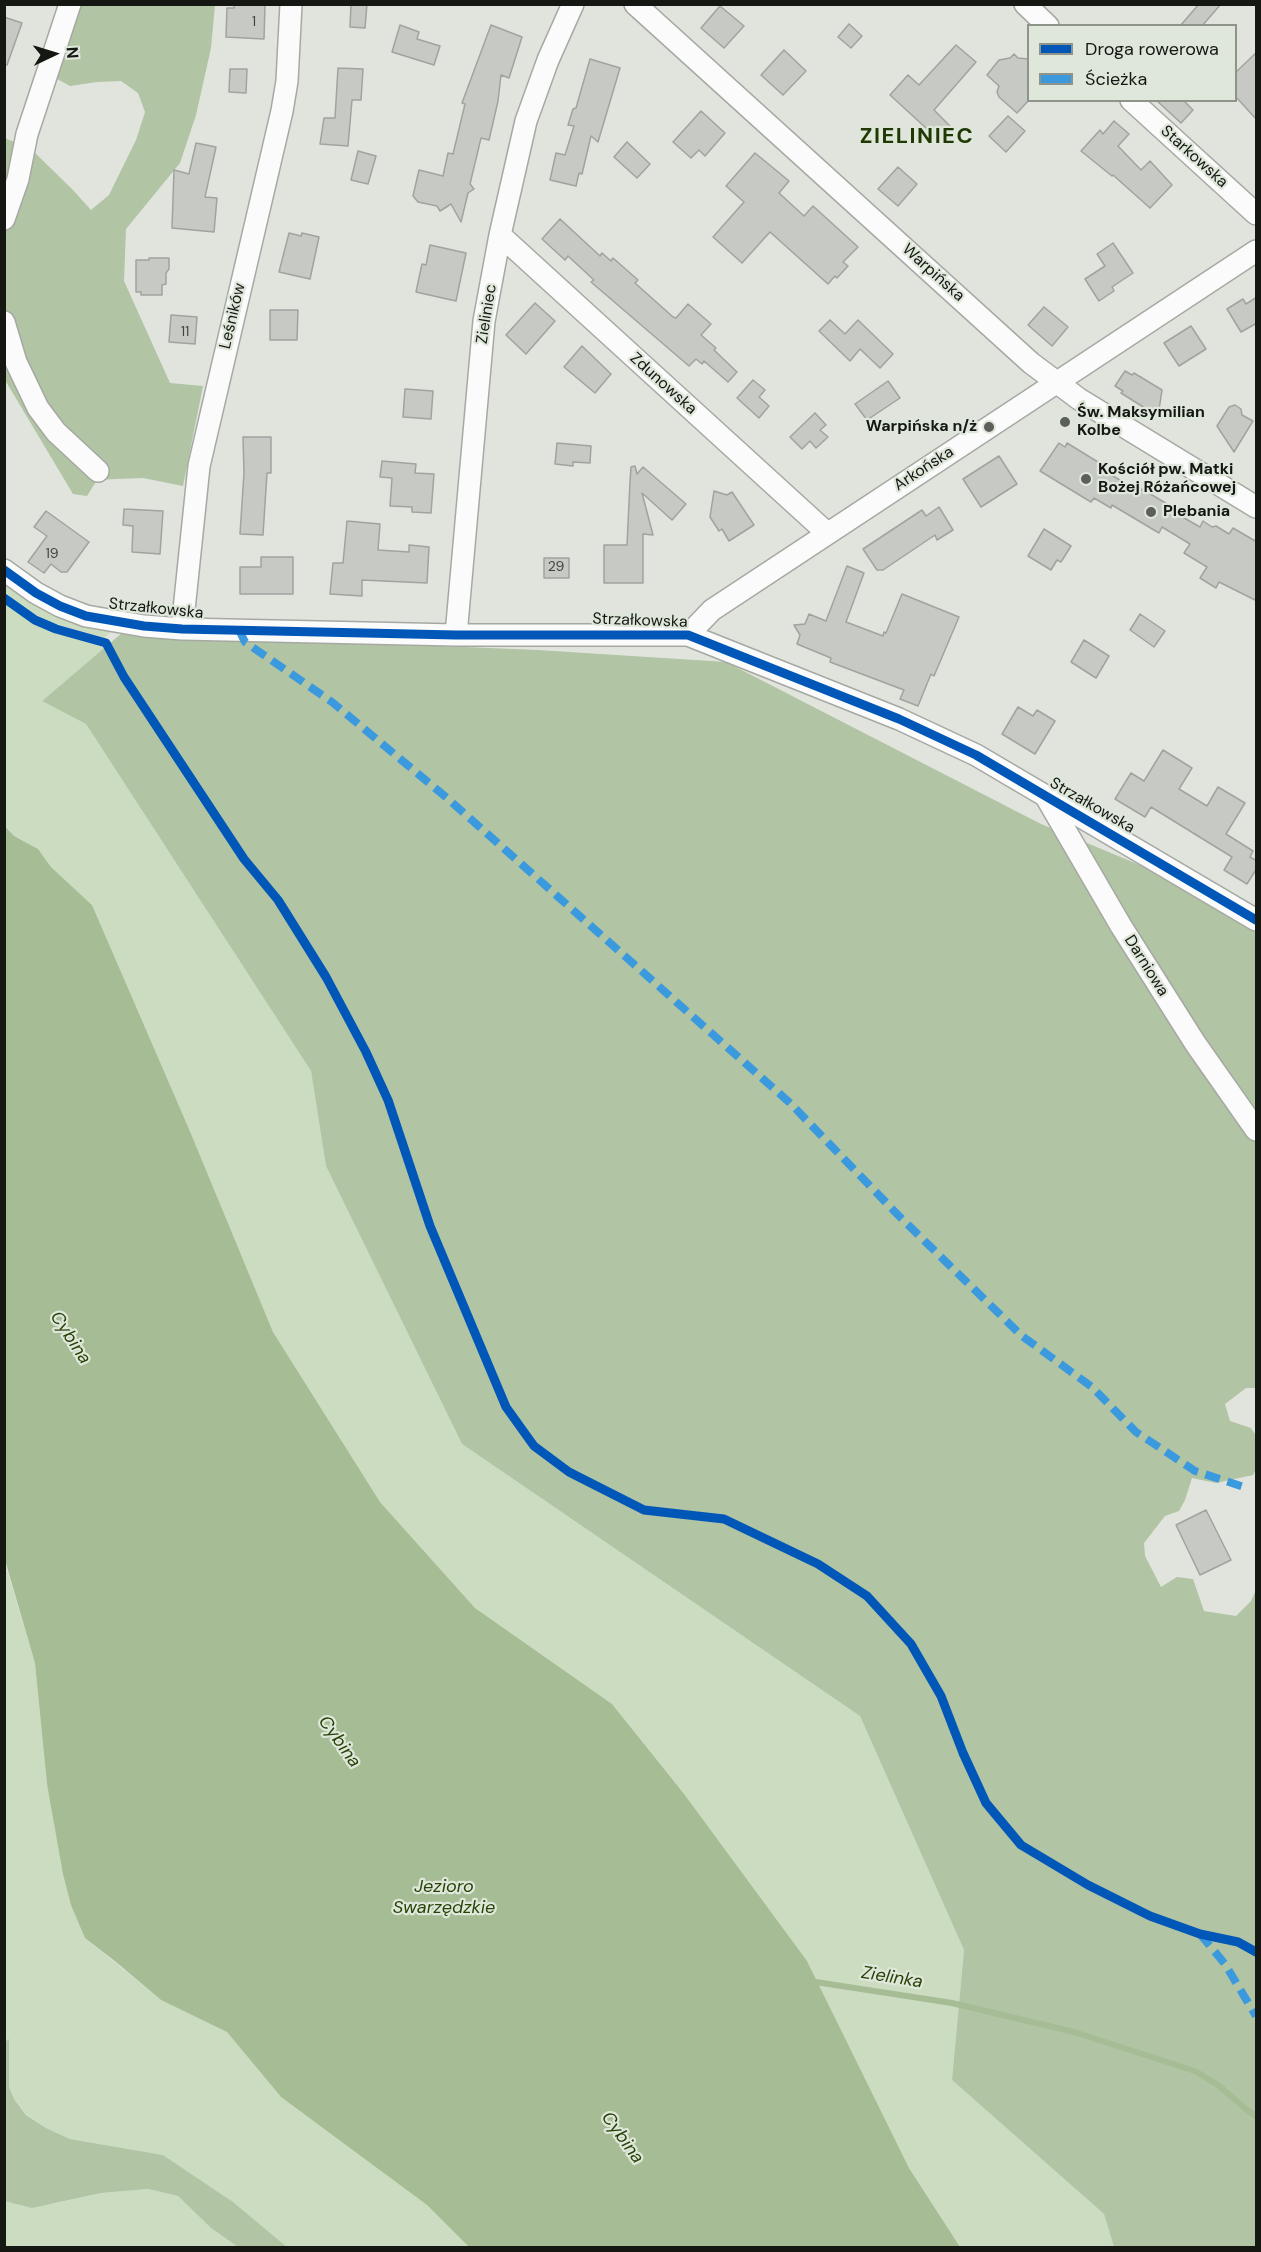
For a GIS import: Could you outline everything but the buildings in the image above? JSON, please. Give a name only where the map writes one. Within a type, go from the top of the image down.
[{"type":"street","points":[[4,219],[18,178],[27,134],[70,4]]},
{"type":"street","name":"Leśników","points":[[182,629],[199,466],[282,111],[291,4]]},
{"type":"street","name":"Zieliniec","points":[[456,635],[484,321],[500,235],[526,121],[548,60],[573,4]]},
{"type":"street","name":"Warpińska","points":[[635,4],[1031,363],[1079,399],[1257,507]]},
{"type":"street","points":[[1025,4],[1046,24]]},
{"type":"street","name":"Starkowska","points":[[1133,102],[1257,214]]},
{"type":"street","name":"Zdunowska","points":[[500,235],[827,533]]},
{"type":"street","name":"Arkońska","points":[[688,635],[712,610],[1257,251]]},
{"type":"street","points":[[4,322],[16,362],[38,408],[56,432],[99,471]]},
{"type":"street","name":"Strzałkowska","points":[[4,570],[36,593],[86,616],[116,622],[182,629],[456,635],[688,635],[899,719],[976,755],[1257,920]]},
{"type":"street","name":"Darniowa","points":[[1046,796],[1195,1043],[1257,1130]]},
{"type":"shaded area","points":[[77,5],[215,5],[211,48],[196,115],[180,163],[126,229],[124,281],[170,383],[203,386],[183,486],[143,478],[97,480],[87,496],[73,494],[5,380],[5,138],[32,150],[91,210],[109,195],[136,140],[145,112],[138,93],[121,81],[70,86],[50,75]]},
{"type":"shaded area","points":[[4,581],[77,623],[111,632],[104,638],[46,621],[21,606],[5,592]]},
{"type":"shaded area","points":[[4,602],[31,622],[105,648],[42,701],[86,724],[311,1071],[326,1166],[462,1444],[860,1716],[964,1950],[952,2080],[1104,2214],[1114,2247],[960,2247],[909,2168],[807,1961],[612,1704],[475,1608],[380,1502],[273,1332],[189,1129],[92,905],[51,867],[38,849],[14,836],[5,825]]},
{"type":"shaded area","points":[[122,633],[538,650],[726,662],[1041,824],[1176,880],[1256,933],[1256,1388],[1246,1388],[1225,1404],[1230,1421],[1251,1428],[1256,1436],[1256,1469],[1253,1475],[1216,1483],[1192,1478],[1179,1511],[1165,1516],[1144,1543],[1145,1556],[1161,1587],[1177,1577],[1193,1579],[1204,1611],[1236,1616],[1251,1601],[1256,1590],[1256,2247],[1114,2247],[1104,2214],[952,2080],[964,1950],[860,1716],[462,1444],[326,1166],[311,1071],[86,724],[42,701]]},
{"type":"shaded area","points":[[4,1560],[35,1663],[47,1784],[85,1938],[161,2000],[227,2032],[281,2097],[427,2205],[469,2247],[287,2247],[233,2202],[163,2155],[70,2139],[46,2128],[26,2114],[14,2099],[9,2087],[9,2039],[4,2041]]},
{"type":"shaded area","points":[[9,2039],[9,2087],[14,2099],[26,2115],[46,2128],[70,2139],[163,2155],[233,2202],[287,2247],[238,2247],[211,2228],[178,2196],[148,2189],[101,2193],[32,2208],[5,2201],[4,2042]]},
{"type":"shaded area","points":[[148,2189],[178,2196],[211,2228],[238,2247],[5,2247],[4,2201],[52,2204],[101,2193]]},
{"type":"water","name":"Jezioro Swarzędzkie","points":[[4,825],[14,836],[38,849],[51,867],[92,905],[189,1129],[273,1332],[380,1502],[475,1608],[612,1704],[684,1794],[807,1961],[909,2168],[960,2247],[469,2247],[427,2205],[281,2097],[227,2032],[161,2000],[85,1938],[71,1905],[63,1874],[47,1784],[35,1663],[5,1560]]},
{"type":"waterway","name":"Zielinka","points":[[809,1981],[952,2003],[1074,2032],[1195,2071],[1218,2085],[1256,2116]]},
{"type":"marked path","points":[[239,630],[245,642],[332,702],[447,798],[790,1103],[899,1216],[1022,1336],[1092,1387],[1136,1432],[1195,1471],[1244,1487]]},
{"type":"marked path","points":[[1200,1934],[1225,1964],[1256,2016]]},
{"type":"cycle path","points":[[4,570],[36,593],[60,606],[86,616],[144,626],[182,629],[456,635],[688,635],[899,719],[976,755],[1256,920]]},
{"type":"cycle path","points":[[4,598],[35,620],[56,629],[106,643],[124,677],[244,859],[278,900],[326,977],[366,1052],[388,1100],[430,1226],[506,1407],[534,1446],[569,1472],[644,1510],[724,1519],[818,1564],[867,1596],[911,1644],[941,1696],[963,1753],[986,1803],[1021,1845],[1088,1885],[1150,1916],[1200,1934],[1238,1942],[1256,1952]]},
{"type":"place","name":"Św. Maksymilian Kolbe","points":[[1065,422]]},
{"type":"place","name":"Warpińska n/ż","points":[[989,427]]},
{"type":"place","name":"Kościół pw. Matki Bożej Różańcowej","points":[[1086,479]]},
{"type":"place","name":"Plebania","points":[[1151,512]]},
{"type":"district","name":"ZIELINIEC","points":[[917,137]]},
{"type":"water label","name":"Cybina","points":[[70,1338]]},
{"type":"water label","name":"Cybina","points":[[339,1742]]},
{"type":"water label","name":"Cybina","points":[[622,2138]]}]
